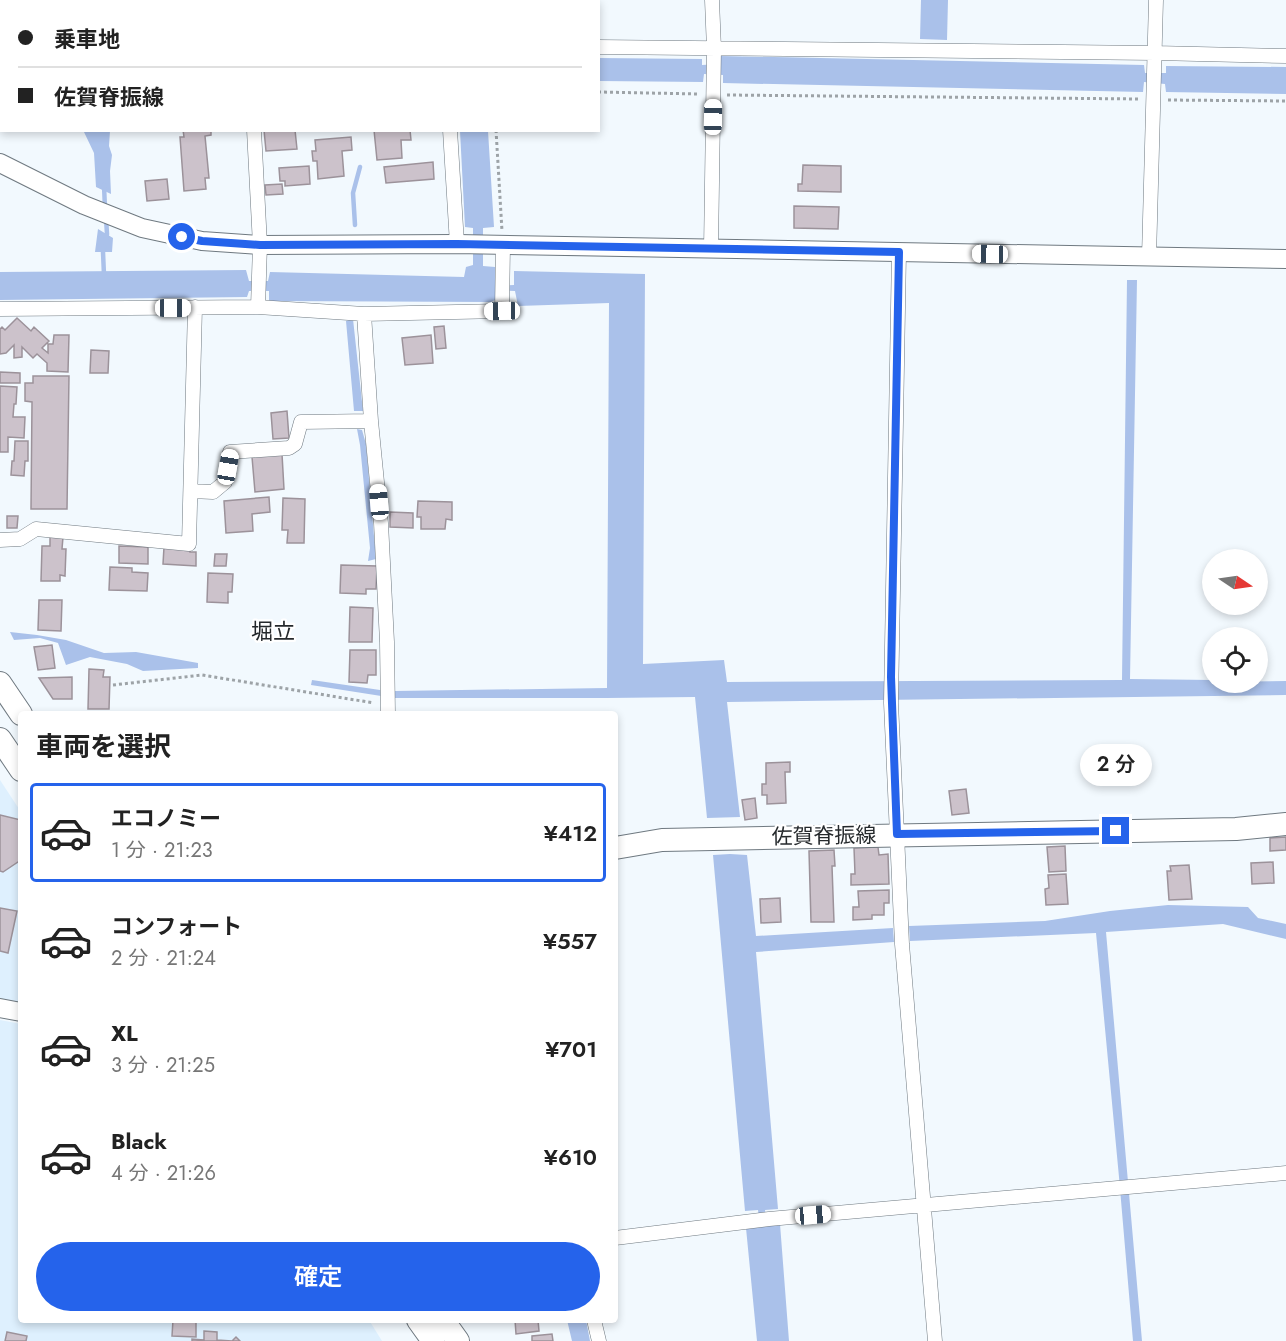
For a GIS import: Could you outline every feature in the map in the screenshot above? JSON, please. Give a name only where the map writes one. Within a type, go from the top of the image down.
[{"type":"main road","points":[[0,683],[19,711]]},
{"type":"main road","points":[[0,739],[18,766]]},
{"type":"main road","name":"佐賀脊振線","points":[[618,847],[662,840],[1236,829],[1286,824]]},
{"type":"main road","points":[[420,1323],[433,1341]]},
{"type":"main road","points":[[445,1323],[458,1341]]},
{"type":"street","points":[[711,249],[714,95],[712,0]]},
{"type":"street","points":[[1149,257],[1156,0]]},
{"type":"street","points":[[600,47],[1286,56]]},
{"type":"street","points":[[254,132],[260,245],[258,307]]},
{"type":"street","points":[[450,132],[457,244]]},
{"type":"street","points":[[0,163],[84,206],[142,228],[202,241],[260,245],[457,244],[1286,259]]},
{"type":"street","points":[[0,309],[258,307],[364,314],[502,311],[503,245]]},
{"type":"street","points":[[899,252],[891,703],[902,944],[935,1341]]},
{"type":"street","points":[[0,540],[20,538],[36,529],[189,544],[195,307]]},
{"type":"street","points":[[364,314],[381,523],[388,709]]},
{"type":"street","points":[[191,491],[213,492],[225,482],[230,452],[289,448],[295,444],[301,422],[371,421]]},
{"type":"street","points":[[0,1008],[18,1011]]},
{"type":"street","points":[[618,1238],[763,1220],[1286,1173]]},
{"type":"street","points":[[595,1323],[599,1341]]},
{"type":"path","points":[[600,92],[1286,101]]},
{"type":"path","points":[[496,132],[503,245]]},
{"type":"path","points":[[113,685],[202,675],[388,709]]},
{"type":"shaded area","points":[[0,780],[18,807],[18,1003],[0,1000]]},
{"type":"shaded area","points":[[0,1020],[18,1023],[18,1323],[371,1323],[382,1341],[0,1341]]},
{"type":"water","points":[[921,0],[948,0],[947,40],[920,39]]},
{"type":"water","points":[[721,56],[1144,65],[1145,73],[1166,73],[1166,66],[1286,67],[1286,94],[1166,92],[1165,84],[1144,82],[1143,92],[723,83],[723,75],[704,74],[703,82],[600,81],[600,58],[702,59],[702,65],[721,64]]},
{"type":"water","points":[[84,132],[110,132],[111,194],[96,187],[94,153]]},
{"type":"water","points":[[460,132],[488,132],[494,227],[483,228],[483,266],[495,267],[495,286],[514,285],[514,271],[645,274],[643,664],[724,660],[727,682],[1122,680],[1127,280],[1137,280],[1130,679],[1202,680],[1202,693],[1268,693],[1268,681],[1286,681],[1286,695],[727,702],[740,817],[707,818],[695,697],[394,698],[311,685],[312,680],[395,691],[607,688],[609,303],[518,306],[515,291],[495,290],[495,300],[491,302],[269,301],[269,291],[249,291],[247,297],[0,300],[0,272],[246,270],[249,281],[268,281],[270,272],[464,277],[466,267],[473,265],[473,228],[465,227]]},
{"type":"water","points":[[98,229],[113,238],[112,252],[95,252]]},
{"type":"water","points":[[353,319],[363,411],[354,411],[346,321]]},
{"type":"water","points":[[357,429],[362,430],[366,444],[376,559],[368,561],[370,548]]},
{"type":"water","points":[[10,632],[66,640],[104,653],[136,652],[198,663],[198,668],[143,671],[127,664],[90,657],[66,665],[58,643],[40,638],[14,640]]},
{"type":"water","points":[[713,855],[747,855],[756,936],[893,928],[894,942],[756,952],[778,1209],[765,1210],[767,1226],[780,1224],[789,1341],[757,1341],[746,1228],[760,1226],[758,1210],[745,1211]]},
{"type":"water","points":[[1168,905],[1248,907],[1258,918],[1286,924],[1286,939],[1223,924],[1106,932],[1142,1341],[1133,1341],[1096,933],[910,941],[909,926],[1045,921]]},
{"type":"water","points":[[568,1323],[587,1323],[590,1341],[572,1341]]},
{"type":"building","points":[[183,132],[211,132],[211,135],[205,136],[209,178],[205,178],[206,189],[184,191],[180,137],[184,137]]},
{"type":"building","points":[[264,132],[295,132],[297,149],[266,151]]},
{"type":"building","points":[[374,132],[410,132],[411,140],[401,140],[402,158],[377,160]]},
{"type":"building","points":[[351,137],[352,150],[342,151],[344,176],[318,179],[317,161],[313,161],[312,151],[316,151],[315,140]]},
{"type":"building","points":[[433,162],[434,179],[386,183],[384,167]]},
{"type":"building","points":[[803,165],[841,166],[841,192],[798,191],[798,184],[802,184]]},
{"type":"building","points":[[309,166],[310,184],[285,186],[285,181],[280,181],[279,168]]},
{"type":"building","points":[[167,179],[169,199],[147,201],[145,181]]},
{"type":"building","points":[[282,184],[283,194],[266,195],[265,185]]},
{"type":"building","points":[[794,206],[839,207],[838,229],[794,228]]},
{"type":"building","points":[[17,318],[31,331],[34,327],[49,341],[42,348],[48,353],[48,344],[53,344],[54,335],[69,335],[68,372],[47,371],[47,363],[37,354],[33,358],[22,347],[22,357],[14,358],[14,345],[6,353],[0,354],[0,329],[2,327],[5,330]]},
{"type":"building","points":[[444,326],[446,348],[436,349],[434,327]]},
{"type":"building","points":[[431,335],[433,363],[405,365],[402,338]]},
{"type":"building","points":[[91,350],[109,351],[108,373],[90,373]]},
{"type":"building","points":[[0,372],[20,373],[20,383],[0,383]]},
{"type":"building","points":[[33,376],[69,376],[67,509],[31,509],[32,402],[25,401],[25,383],[33,383]]},
{"type":"building","points":[[0,386],[17,387],[13,417],[25,417],[24,438],[8,437],[8,452],[0,452]]},
{"type":"building","points":[[287,411],[289,438],[273,439],[271,413]]},
{"type":"building","points":[[15,441],[28,441],[28,461],[25,461],[24,476],[11,475]]},
{"type":"building","points":[[282,454],[284,489],[255,492],[252,457]]},
{"type":"building","points":[[269,497],[270,512],[252,514],[253,531],[226,533],[224,501]]},
{"type":"building","points":[[283,498],[305,499],[304,543],[287,543],[288,530],[282,530]]},
{"type":"building","points":[[418,501],[452,502],[452,520],[446,519],[445,529],[421,529],[421,517],[417,517]]},
{"type":"building","points":[[390,512],[413,513],[413,528],[390,527]]},
{"type":"building","points":[[7,516],[18,516],[17,528],[7,528]]},
{"type":"building","points":[[50,536],[63,537],[62,549],[66,549],[65,576],[60,575],[60,581],[41,581],[42,546],[50,546]]},
{"type":"building","points":[[119,546],[148,547],[148,564],[119,563]]},
{"type":"building","points":[[164,547],[190,548],[190,552],[196,552],[196,566],[163,564]]},
{"type":"building","points":[[215,554],[227,554],[226,566],[214,566]]},
{"type":"building","points":[[341,565],[377,566],[376,589],[366,589],[366,594],[340,593]]},
{"type":"building","points":[[110,567],[132,568],[132,572],[148,573],[147,591],[109,590]]},
{"type":"building","points":[[208,573],[233,574],[232,592],[228,592],[228,603],[207,602]]},
{"type":"building","points":[[39,600],[62,600],[61,631],[38,630]]},
{"type":"building","points":[[350,607],[373,608],[372,642],[349,642]]},
{"type":"building","points":[[52,645],[55,668],[38,670],[34,647]]},
{"type":"building","points":[[350,650],[376,650],[376,675],[368,675],[367,683],[349,682]]},
{"type":"building","points":[[89,669],[104,670],[103,677],[110,677],[109,709],[88,709]]},
{"type":"building","points":[[72,677],[72,699],[53,699],[39,678]]},
{"type":"building","points":[[790,762],[790,772],[785,772],[786,803],[767,804],[767,795],[762,795],[762,784],[766,784],[766,763]]},
{"type":"building","points":[[966,789],[969,813],[952,815],[949,791]]},
{"type":"building","points":[[755,798],[757,818],[745,820],[742,800]]},
{"type":"building","points":[[0,815],[18,819],[18,862],[3,872],[0,871]]},
{"type":"building","points":[[1286,837],[1286,850],[1270,851],[1270,838]]},
{"type":"building","points":[[1065,846],[1066,871],[1049,872],[1047,847]]},
{"type":"building","points":[[878,847],[879,855],[888,854],[889,884],[851,885],[851,874],[855,874],[854,848]]},
{"type":"building","points":[[834,850],[835,866],[832,866],[834,922],[811,922],[809,851]]},
{"type":"building","points":[[1273,862],[1274,883],[1252,884],[1251,863]]},
{"type":"building","points":[[1189,865],[1192,899],[1169,900],[1167,871],[1171,871],[1170,866]]},
{"type":"building","points":[[1066,874],[1068,904],[1046,905],[1045,889],[1049,888],[1048,875]]},
{"type":"building","points":[[889,890],[889,903],[884,903],[884,915],[872,915],[872,919],[853,920],[853,907],[859,907],[858,891]]},
{"type":"building","points":[[780,898],[781,922],[761,923],[760,899]]},
{"type":"building","points":[[0,908],[17,911],[8,953],[0,951]]},
{"type":"building","points":[[173,1323],[196,1323],[196,1337],[172,1336]]},
{"type":"building","points":[[515,1323],[538,1323],[539,1331],[516,1334]]},
{"type":"building","points":[[204,1331],[217,1332],[217,1340],[232,1341],[192,1341],[192,1339],[204,1340]]},
{"type":"building","points":[[7,1332],[27,1336],[26,1341],[5,1341]]},
{"type":"building","points":[[552,1334],[553,1341],[532,1341],[532,1336]]},
{"type":"waterway","points":[[355,225],[353,193],[360,167]]},
{"type":"waterway","points":[[104,185],[105,209]]},
{"type":"waterway","points":[[106,218],[106,239]]},
{"type":"waterway","points":[[104,247],[104,275]]},
{"type":"district","name":"堀立","points":[[273,631]]},
{"type":"route","points":[[182,237],[202,241],[260,245],[457,244],[899,252],[891,677],[897,834],[1116,831]]}]
